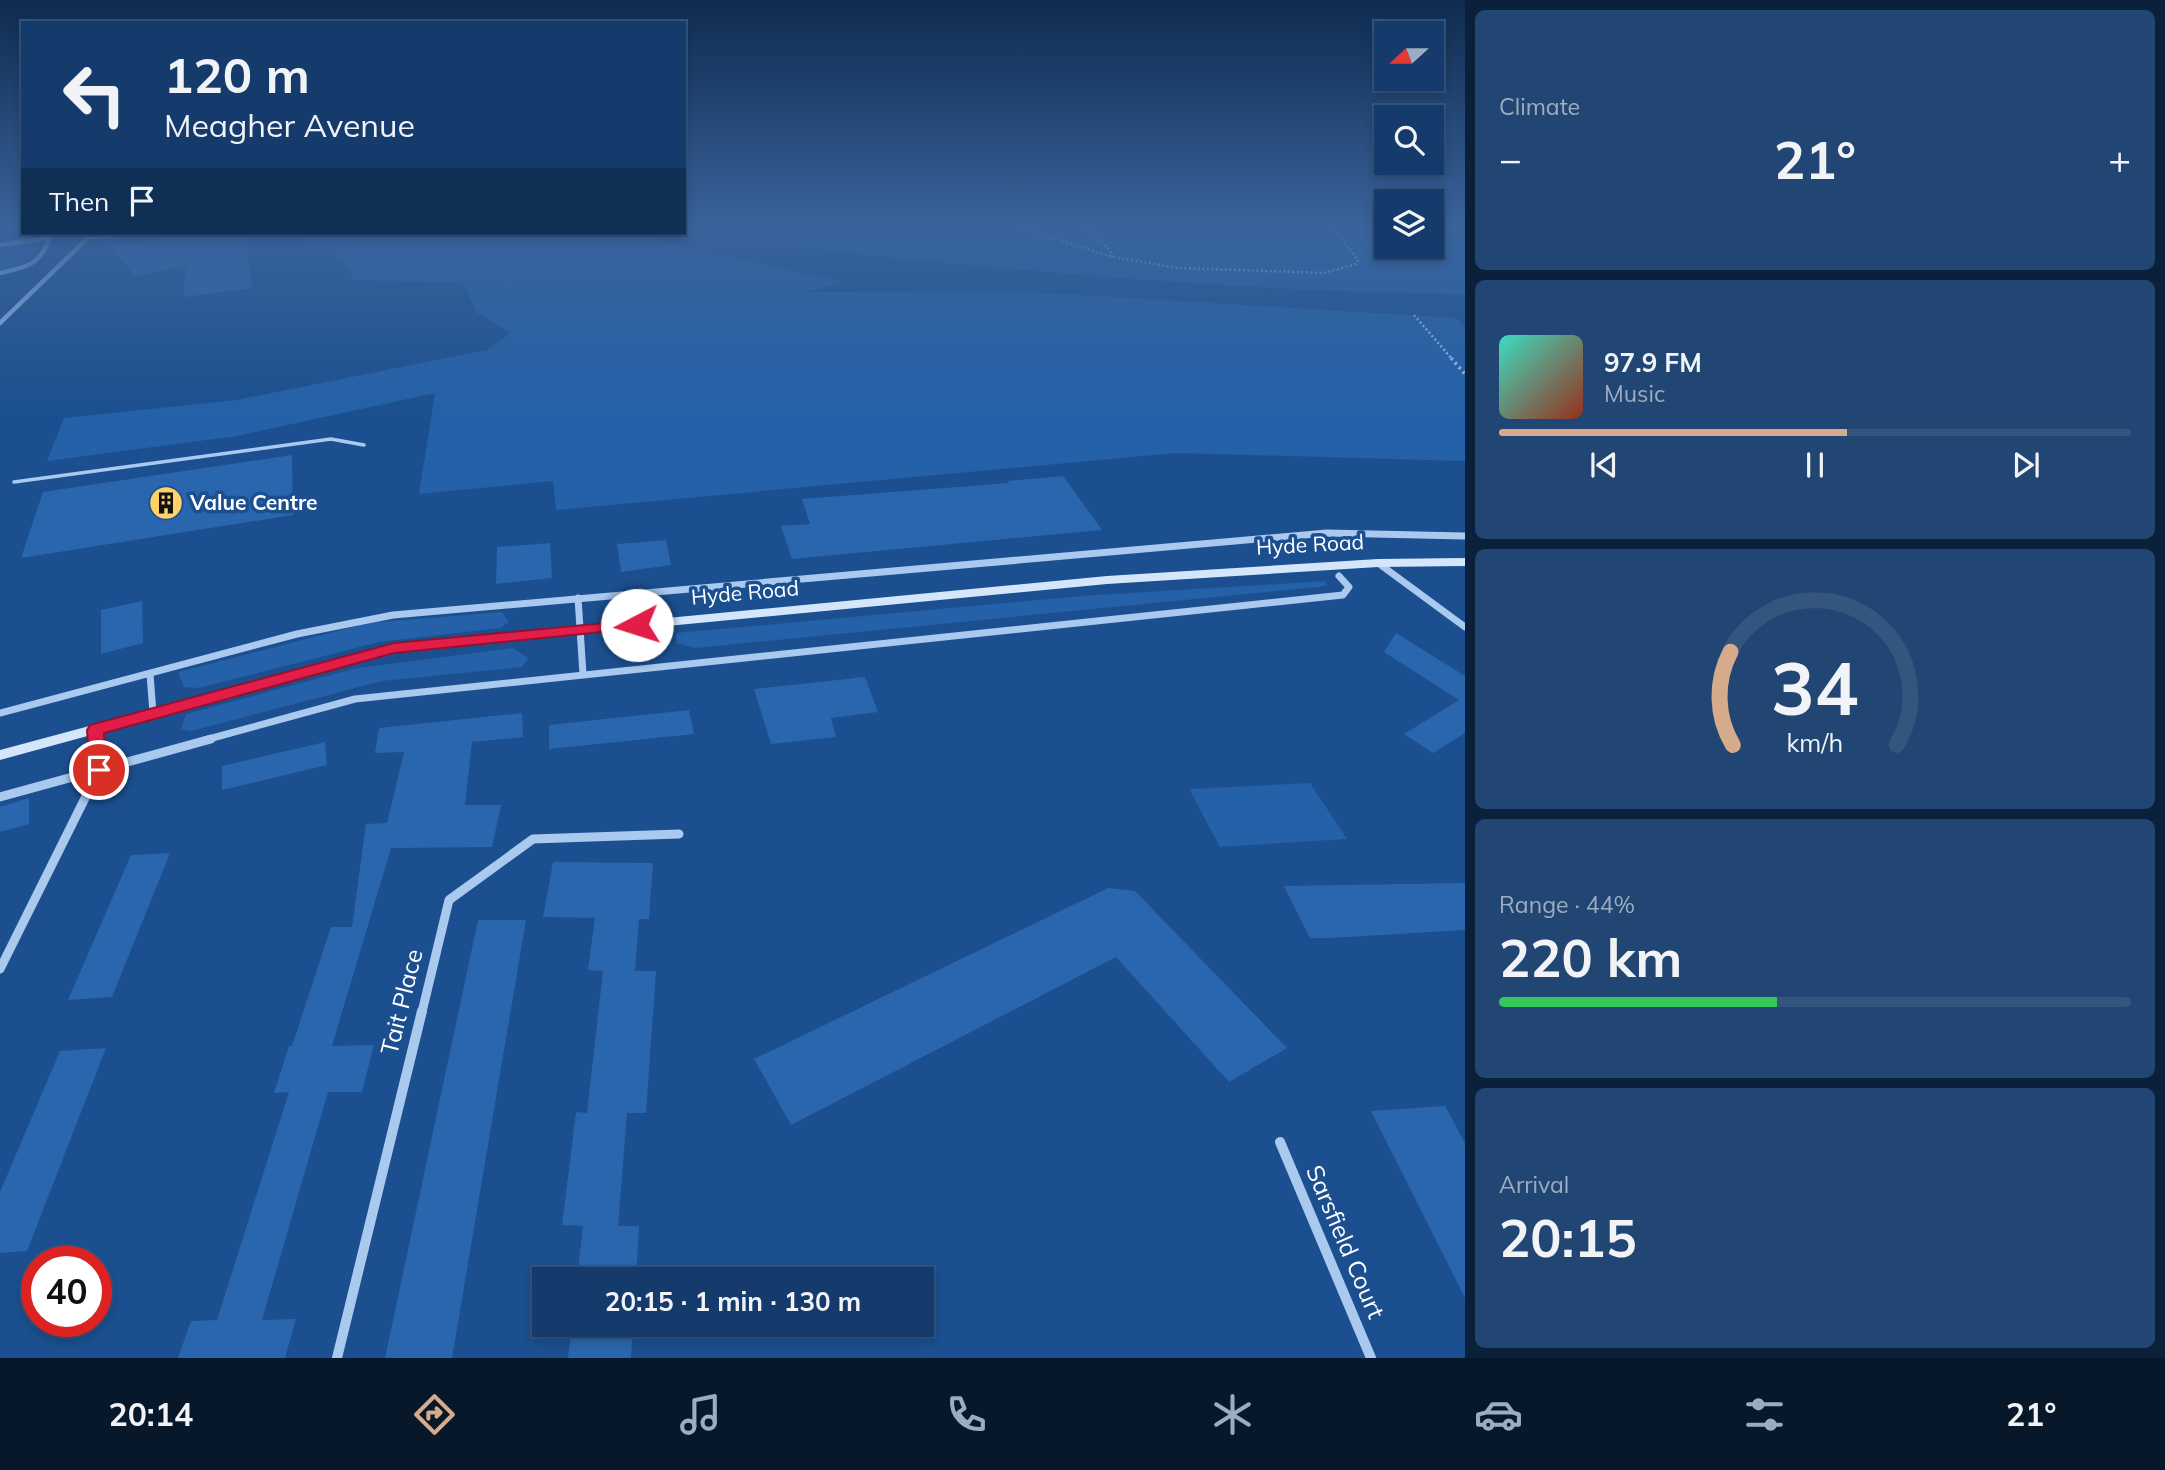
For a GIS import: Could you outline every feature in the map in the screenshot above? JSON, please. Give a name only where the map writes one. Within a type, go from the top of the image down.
[{"type":"street","points":[[0,323],[34,290]]},
{"type":"street","points":[[0,713],[297,634],[393,615],[1327,533],[1465,536]]},
{"type":"street","points":[[1378,562],[1465,627]]},
{"type":"street","name":"Hyde Road","points":[[0,755],[394,648],[1107,580],[1378,562],[1465,562]]},
{"type":"street","points":[[0,797],[355,699],[1343,595],[1349,587],[1339,576]]},
{"type":"street","points":[[578,598],[583,674]]},
{"type":"street","points":[[150,674],[153,713]]},
{"type":"street","points":[[0,969],[99,770],[96,730]]},
{"type":"street","name":"Tait Place","points":[[337,1358],[449,900],[533,839],[679,834]]},
{"type":"street","name":"Sarsfield Court","points":[[1280,1142],[1371,1358]]},
{"type":"lane","points":[[14,482],[331,439],[364,445]]},
{"type":"path","points":[[1415,315],[1465,374]]},
{"type":"shaded area","points":[[467,290],[811,290],[805,292],[1051,293],[1456,318],[1465,328],[1465,461],[1176,453],[556,510],[553,481],[419,494],[435,393],[237,436],[47,461],[64,418],[236,400],[487,350],[511,333],[476,312]]},
{"type":"shaded area","points":[[1326,290],[1465,290],[1465,294],[1366,292]]},
{"type":"shaded area","points":[[1325,581],[1327,585],[1319,587],[695,648],[676,643],[676,633],[1082,596]]},
{"type":"shaded area","points":[[502,612],[509,622],[500,628],[379,642],[199,688],[184,687],[178,672],[368,623]]},
{"type":"shaded area","points":[[513,648],[528,658],[522,667],[382,681],[191,731],[181,729],[186,714],[357,668]]},
{"type":"shaded area","points":[[1310,783],[1347,839],[1220,847],[1189,789]]},
{"type":"building","points":[[184,290],[234,290],[184,297]]},
{"type":"building","name":"Value Centre","points":[[292,455],[293,515],[21,558],[43,492]]},
{"type":"building","points":[[1063,476],[1102,530],[792,559],[781,526],[810,524],[802,499],[1009,483],[1007,481]]},
{"type":"building","points":[[666,540],[671,565],[621,572],[617,544]]},
{"type":"building","points":[[550,543],[552,578],[496,584],[497,547]]},
{"type":"building","points":[[142,601],[143,643],[101,654],[101,610]]},
{"type":"building","points":[[1396,633],[1465,676],[1465,733],[1433,753],[1404,734],[1459,700],[1384,652]]},
{"type":"building","points":[[865,677],[878,712],[831,718],[836,737],[771,744],[754,689]]},
{"type":"building","points":[[689,710],[694,734],[549,749],[549,725]]},
{"type":"building","points":[[522,713],[523,737],[472,742],[465,805],[501,805],[492,847],[391,848],[332,1046],[374,1045],[362,1092],[328,1092],[262,1320],[296,1319],[285,1358],[178,1358],[191,1321],[217,1320],[289,1092],[274,1093],[289,1046],[292,1046],[331,927],[352,927],[366,824],[387,823],[404,752],[375,753],[379,728]]},
{"type":"building","points":[[325,742],[327,765],[222,790],[222,766]]},
{"type":"building","points":[[29,798],[29,824],[0,832],[0,807]]},
{"type":"building","points":[[170,853],[112,997],[68,1000],[131,855]]},
{"type":"building","points":[[553,862],[653,863],[649,919],[639,919],[635,971],[656,971],[646,1113],[627,1113],[618,1226],[639,1226],[637,1267],[578,1267],[583,1226],[562,1225],[576,1112],[587,1113],[603,971],[588,970],[595,918],[543,917]]},
{"type":"building","points":[[1465,883],[1465,930],[1330,938],[1310,938],[1284,886]]},
{"type":"building","points":[[1108,888],[1135,891],[1287,1048],[1229,1082],[1116,957],[791,1125],[754,1059]]},
{"type":"building","points":[[478,920],[526,920],[452,1358],[385,1358]]},
{"type":"building","points":[[106,1048],[29,1246],[21,1246],[21,1251],[0,1253],[0,1192],[60,1051]]},
{"type":"building","points":[[1445,1106],[1465,1143],[1465,1298],[1371,1111]]},
{"type":"building","points":[[571,1337],[632,1337],[631,1358],[568,1358]]},
{"type":"place","name":"Value Centre","points":[[166,503]]},
{"type":"route","points":[[99,770],[96,730],[394,648],[637,625]]}]
